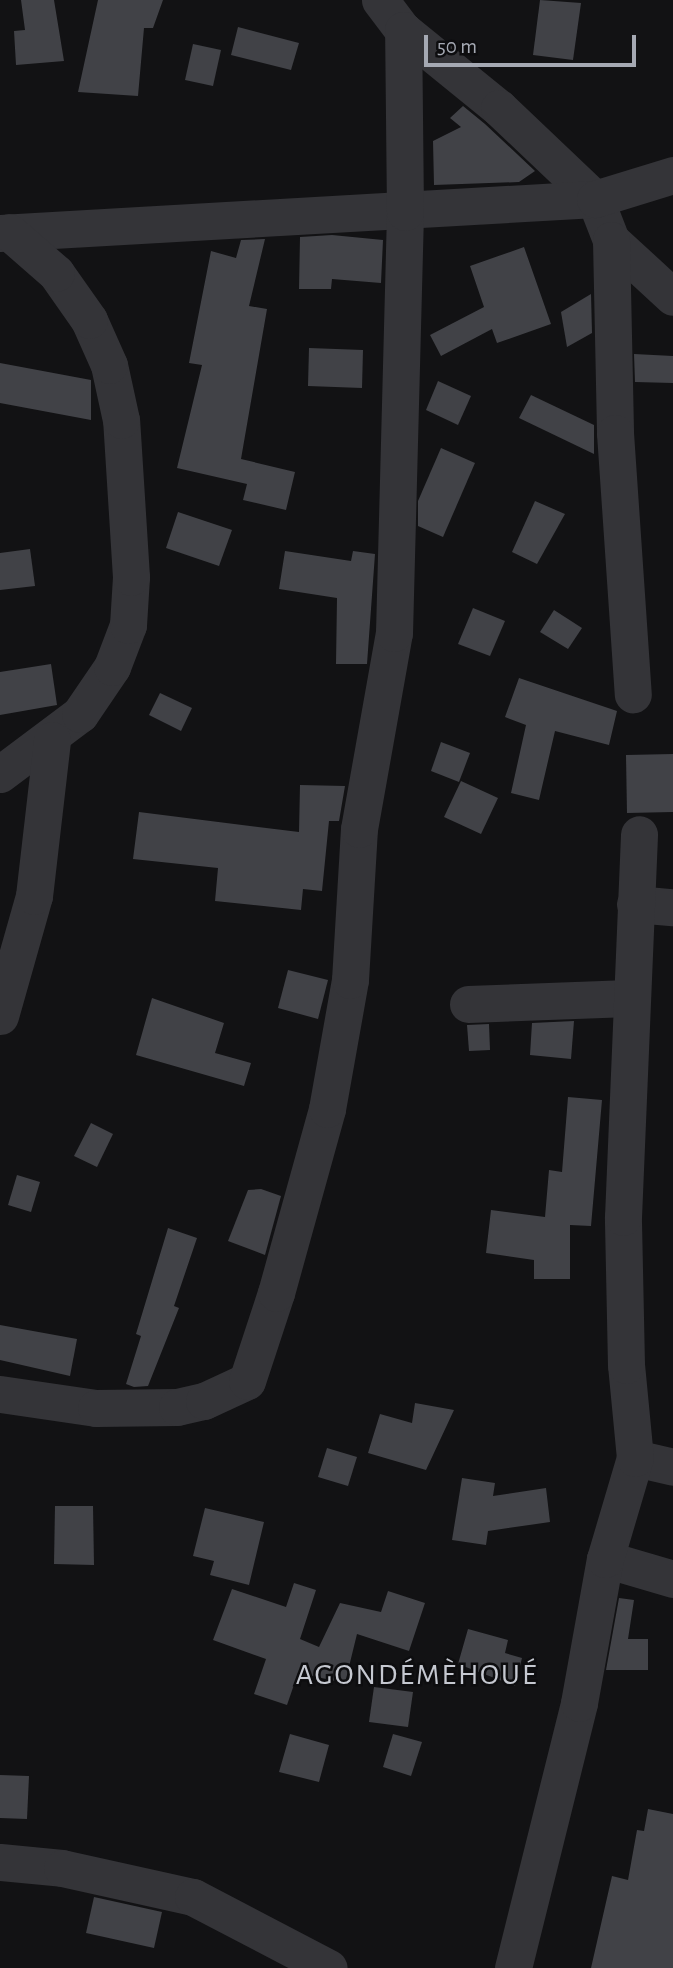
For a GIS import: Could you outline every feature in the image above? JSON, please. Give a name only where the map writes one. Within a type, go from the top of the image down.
[{"type":"street","points":[[380,0],[403,30],[499,108],[595,199],[611,240],[615,433],[633,694]]},
{"type":"street","points":[[0,1394],[96,1408],[177,1408],[247,1381],[327,1109],[350,980],[359,829],[394,633],[405,212],[403,30]]},
{"type":"street","points":[[4,232],[405,212],[595,199],[673,175]]},
{"type":"street","points":[[0,774],[52,740],[79,714],[112,667],[128,625],[130,516],[109,365],[89,320],[56,273],[4,232]]},
{"type":"street","points":[[611,240],[673,297]]},
{"type":"street","points":[[0,1016],[34,896],[52,740]]},
{"type":"street","points":[[513,1968],[579,1703],[605,1559],[635,1458],[626,1366],[623,1217],[629,998],[639,834]]},
{"type":"street","points":[[635,904],[673,907]]},
{"type":"street","points":[[468,1004],[629,998]]},
{"type":"street","points":[[635,1458],[673,1467]]},
{"type":"street","points":[[605,1559],[673,1579]]},
{"type":"street","points":[[0,1862],[62,1868],[193,1897],[329,1968]]},
{"type":"building","points":[[21,0],[54,0],[64,61],[16,65],[14,31],[25,30]]},
{"type":"building","points":[[98,0],[163,0],[153,28],[144,28],[138,96],[78,92]]},
{"type":"building","points":[[540,0],[581,3],[573,60],[533,55]]},
{"type":"building","points":[[238,27],[299,43],[291,70],[231,55]]},
{"type":"building","points":[[193,44],[221,50],[213,86],[185,80]]},
{"type":"building","points":[[463,106],[535,171],[519,182],[434,185],[433,141],[461,127],[450,118]]},
{"type":"building","points":[[332,235],[383,240],[381,283],[332,279],[331,289],[299,289],[300,237]]},
{"type":"building","points":[[265,239],[249,306],[267,309],[241,459],[295,472],[286,510],[243,500],[247,484],[177,468],[202,365],[189,363],[211,251],[236,258],[241,240]]},
{"type":"building","points":[[524,247],[551,324],[497,343],[492,329],[441,356],[430,335],[484,307],[470,266]]},
{"type":"building","points":[[591,294],[592,333],[567,347],[561,312]]},
{"type":"building","points":[[309,348],[363,350],[362,388],[308,386]]},
{"type":"building","points":[[634,354],[673,356],[673,383],[635,382]]},
{"type":"building","points":[[0,363],[91,380],[91,420],[0,403]]},
{"type":"building","points":[[438,381],[471,396],[458,425],[426,410]]},
{"type":"building","points":[[531,395],[594,425],[594,454],[519,418]]},
{"type":"building","points":[[441,448],[475,463],[443,537],[418,526],[418,501]]},
{"type":"building","points":[[535,501],[565,514],[537,564],[512,552]]},
{"type":"building","points":[[178,512],[232,530],[219,566],[166,548]]},
{"type":"building","points":[[30,549],[35,586],[0,590],[0,553]]},
{"type":"building","points":[[285,551],[351,561],[353,551],[375,554],[367,664],[336,664],[337,598],[279,589]]},
{"type":"building","points":[[473,608],[505,621],[490,656],[458,644]]},
{"type":"building","points":[[554,610],[582,628],[568,649],[540,632]]},
{"type":"building","points":[[51,664],[57,705],[0,715],[0,672]]},
{"type":"building","points":[[519,678],[617,711],[609,745],[555,731],[539,800],[511,793],[526,725],[505,717]]},
{"type":"building","points":[[160,693],[192,708],[181,731],[149,715]]},
{"type":"building","points":[[441,742],[470,753],[459,782],[431,771]]},
{"type":"building","points":[[673,754],[673,812],[627,813],[626,755]]},
{"type":"building","points":[[461,781],[498,798],[481,834],[444,817]]},
{"type":"building","points":[[300,785],[345,786],[339,821],[329,821],[322,891],[303,889],[301,910],[215,901],[218,868],[133,859],[139,812],[299,832]]},
{"type":"building","points":[[288,970],[328,980],[318,1019],[278,1008]]},
{"type":"building","points":[[152,998],[224,1023],[215,1053],[251,1063],[244,1086],[136,1055]]},
{"type":"building","points":[[574,1021],[571,1059],[530,1055],[532,1023]]},
{"type":"building","points":[[489,1024],[490,1050],[469,1051],[467,1025]]},
{"type":"building","points":[[568,1097],[602,1100],[591,1226],[570,1225],[570,1279],[534,1279],[534,1260],[486,1253],[491,1210],[545,1217],[549,1170],[562,1172]]},
{"type":"building","points":[[91,1123],[113,1134],[97,1167],[74,1156]]},
{"type":"building","points":[[17,1175],[40,1182],[31,1212],[8,1205]]},
{"type":"building","points":[[261,1189],[281,1196],[265,1255],[228,1241],[248,1190]]},
{"type":"building","points":[[168,1228],[197,1238],[174,1306],[179,1308],[148,1386],[134,1387],[126,1384],[141,1336],[136,1334]]},
{"type":"building","points":[[0,1325],[77,1339],[70,1376],[0,1360]]},
{"type":"building","points":[[415,1403],[454,1410],[426,1470],[368,1453],[380,1414],[412,1423]]},
{"type":"building","points":[[327,1448],[357,1457],[348,1486],[318,1477]]},
{"type":"building","points":[[462,1478],[495,1483],[493,1496],[546,1488],[550,1522],[488,1531],[486,1545],[452,1540]]},
{"type":"building","points":[[55,1506],[93,1506],[94,1565],[54,1564]]},
{"type":"building","points":[[205,1508],[264,1522],[249,1585],[210,1575],[214,1561],[193,1556]]},
{"type":"building","points":[[294,1583],[316,1590],[300,1639],[319,1647],[340,1603],[381,1612],[388,1591],[425,1603],[409,1651],[357,1634],[345,1683],[298,1673],[287,1705],[254,1694],[266,1659],[213,1640],[232,1589],[286,1607]]},
{"type":"building","points":[[619,1598],[634,1600],[628,1639],[648,1639],[648,1670],[606,1670]]},
{"type":"building","points":[[468,1629],[508,1640],[505,1653],[522,1658],[515,1686],[458,1664]]},
{"type":"building","points":[[374,1687],[413,1692],[408,1727],[369,1722]]},
{"type":"building","points":[[290,1734],[329,1745],[319,1782],[279,1772]]},
{"type":"building","points":[[393,1734],[422,1742],[411,1776],[383,1767]]},
{"type":"building","points":[[0,1775],[29,1776],[27,1819],[0,1818]]},
{"type":"building","points":[[648,1809],[673,1814],[673,1968],[591,1968],[612,1876],[628,1880],[637,1830],[644,1831]]},
{"type":"building","points":[[94,1897],[162,1912],[154,1948],[86,1933]]},
{"type":"district","name":"AGONDÉMÈHOUÉ","points":[[417,1675]]}]
